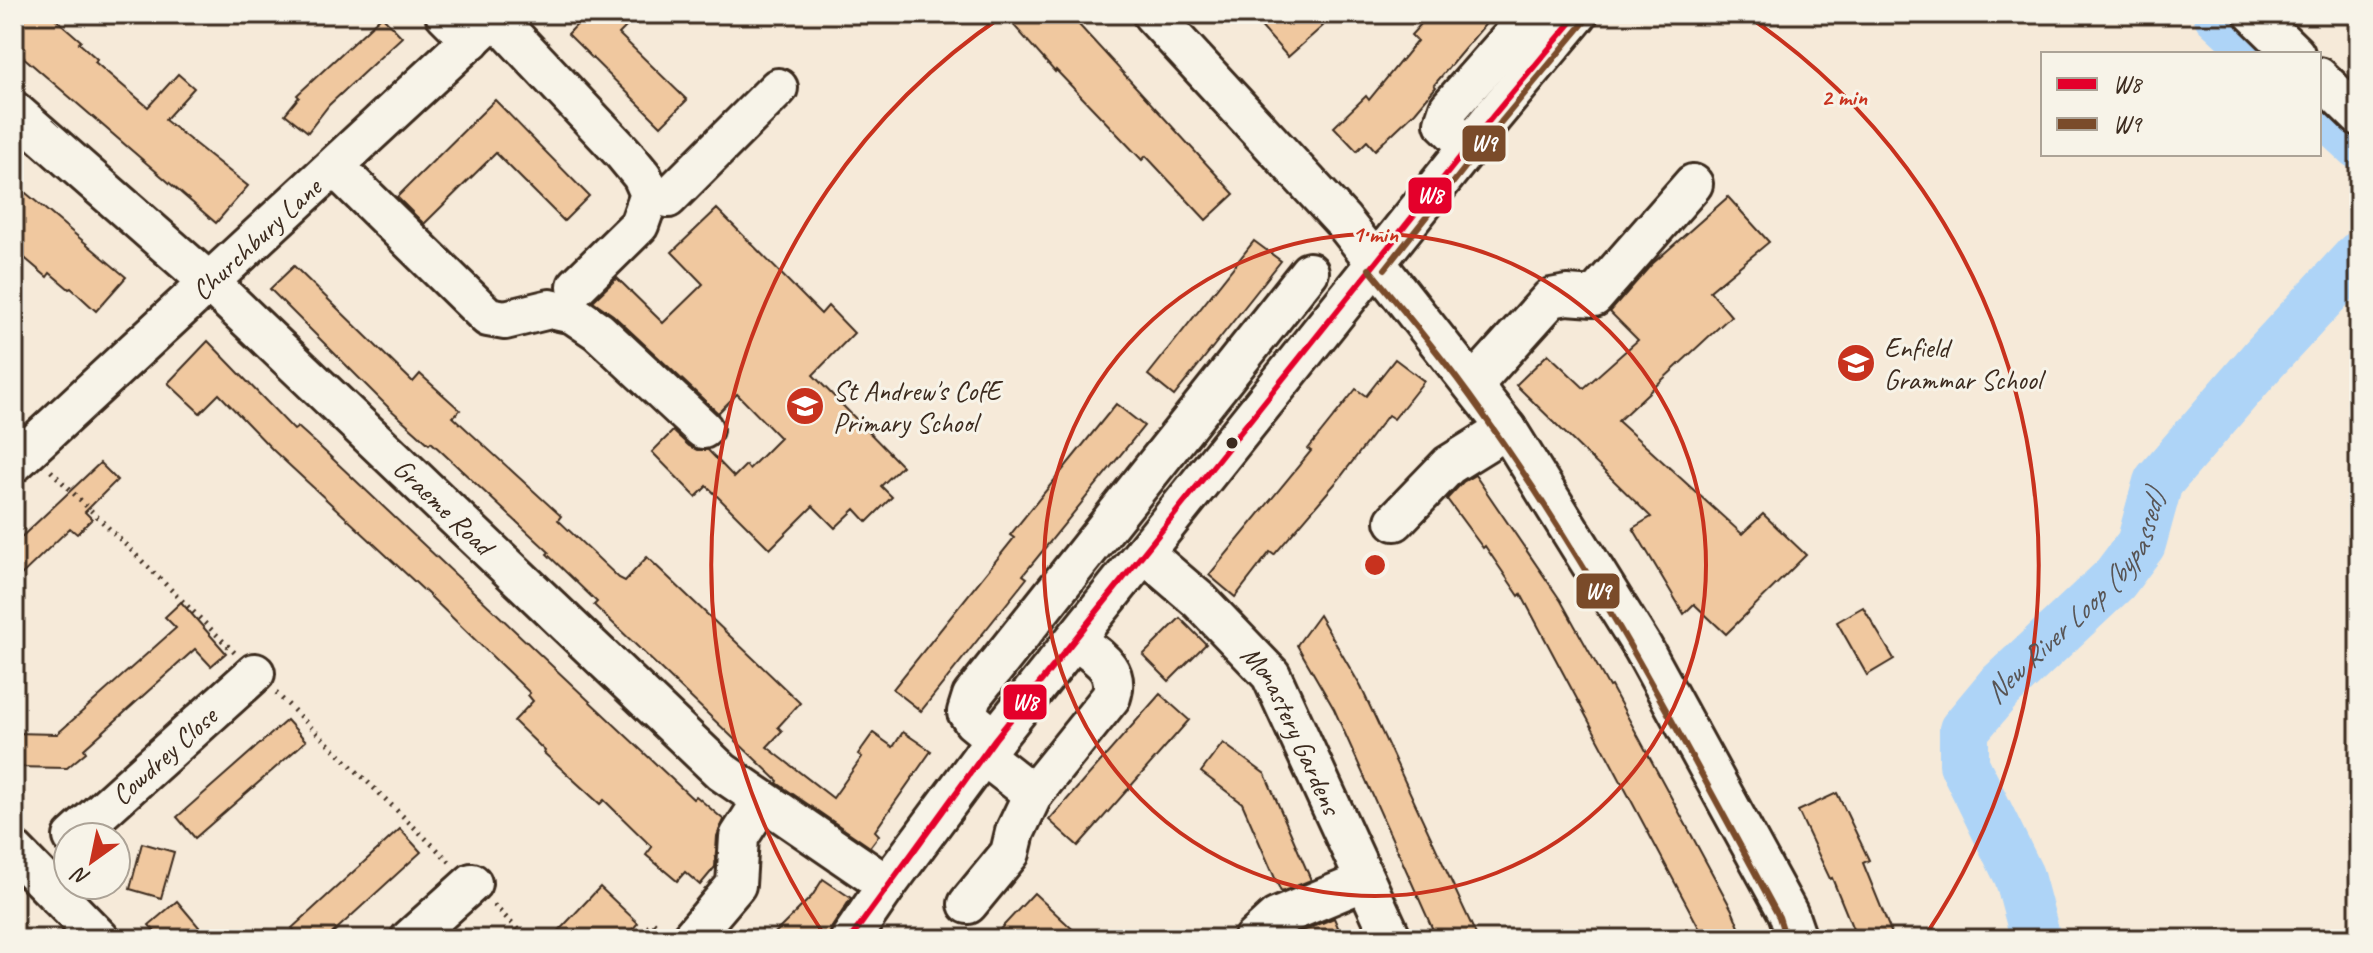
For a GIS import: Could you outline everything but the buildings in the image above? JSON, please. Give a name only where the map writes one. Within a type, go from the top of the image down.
[{"type":"street","points":[[1152,14],[1343,221],[1507,429],[1643,648],[1788,913],[1797,939]]},
{"type":"street","points":[[1469,147],[1444,123],[1449,108],[1532,14]]},
{"type":"street","points":[[850,939],[989,747],[1557,36],[1578,14]]},
{"type":"street","points":[[2254,14],[2293,52]]},
{"type":"street","points":[[477,21],[623,153],[642,176],[650,194],[647,210],[639,225],[577,286]]},
{"type":"street","name":"Churchbury Lane","points":[[19,448],[210,283],[335,167],[477,21]]},
{"type":"street","points":[[2321,79],[2359,116]]},
{"type":"street","points":[[650,194],[668,198],[778,88]]},
{"type":"street","name":"Graeme Road","points":[[14,111],[210,283],[722,772],[887,885]]},
{"type":"street","points":[[335,167],[488,317],[505,320],[550,309],[573,314],[598,331],[703,429]]},
{"type":"street","points":[[1473,385],[1551,298],[1567,295],[1594,297],[1693,184]]},
{"type":"street","points":[[1033,794],[989,747],[967,712],[972,696],[1309,272]]},
{"type":"street","points":[[1209,399],[1246,427]]},
{"type":"street","points":[[1395,521],[1449,465],[1507,429]]},
{"type":"street","name":"Monastery Gardens","points":[[1144,553],[1200,601],[1271,675],[1392,939]]},
{"type":"street","points":[[968,904],[1010,853],[1015,832],[1033,794],[1111,697],[1114,676],[1104,663],[1075,640]]},
{"type":"street","name":"Cowdrey Close","points":[[91,821],[255,673]]},
{"type":"street","points":[[682,938],[736,885],[739,837],[762,801]]},
{"type":"street","points":[[52,849],[24,861],[100,939]]},
{"type":"street","points":[[1253,939],[1276,918],[1365,881]]},
{"type":"street","points":[[410,939],[472,883]]},
{"type":"path","points":[[637,939],[653,922],[682,938]]},
{"type":"waterway","name":"New River Loop (bypassed)","points":[[2218,14],[2259,52]]},
{"type":"waterway","name":"New River Loop (bypassed)","points":[[2321,110],[2359,145]]},
{"type":"waterway","name":"New River Loop (bypassed)","points":[[2036,939],[2019,876],[1964,764],[1964,730],[1999,688],[2114,580],[2141,544],[2158,482],[2263,360],[2359,256]]},
{"type":"transit line","name":"W8","points":[[850,939],[995,739],[1578,14]]},
{"type":"transit line","name":"W9","points":[[1385,269],[1586,20]]},
{"type":"transit line","name":"W9","points":[[1369,269],[1469,394],[1524,473],[1602,597],[1779,917],[1786,939]]},
{"type":"place","name":"Enfield Grammar School","points":[[1856,363]]},
{"type":"place","name":"St Andrew's CofE Primary School","points":[[805,406]]}]
